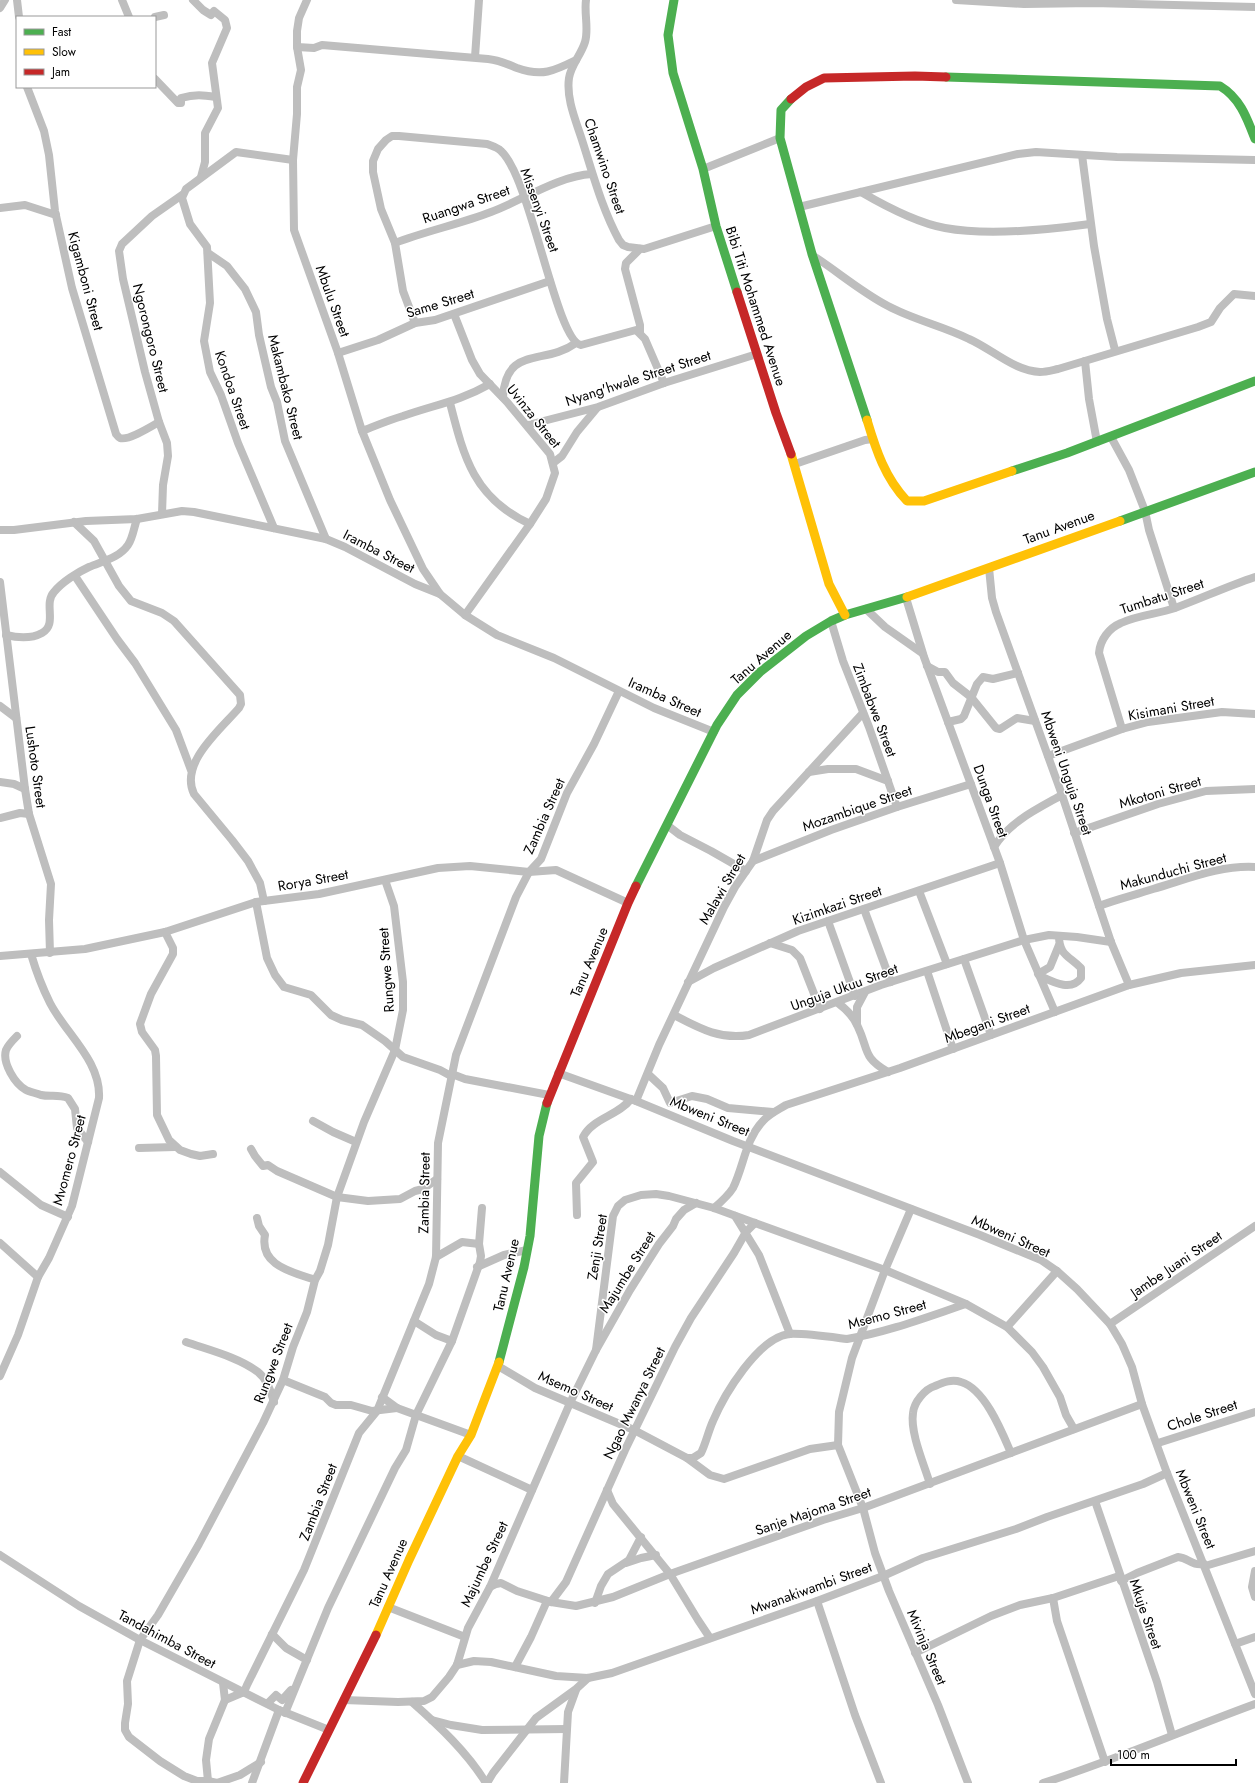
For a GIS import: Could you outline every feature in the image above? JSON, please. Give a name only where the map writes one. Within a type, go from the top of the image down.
[{"type":"street","points":[[0,8],[5,0]]},
{"type":"street","points":[[17,0],[19,16]]},
{"type":"street","points":[[122,0],[128,16]]},
{"type":"street","points":[[193,0],[207,13],[211,15],[214,11],[220,14],[226,20],[227,24],[226,31],[216,51],[212,64],[218,108],[205,133],[205,162],[202,177]]},
{"type":"street","name":"Mbulu Street","points":[[307,0],[298,23],[297,47],[301,70],[297,87],[297,114],[293,160],[294,230],[338,353],[362,432],[390,500],[419,562],[440,594]]},
{"type":"street","points":[[475,57],[479,0]]},
{"type":"street","name":"Chamwino Street","points":[[586,0],[586,35],[582,49],[569,78],[569,90],[576,122],[592,174],[619,240],[623,244],[640,249]]},
{"type":"street","name":"Bibi Titi Mohammed Avenue","points":[[674,0],[668,35],[673,73],[703,169],[716,226],[757,354],[795,464],[829,584],[844,615]]},
{"type":"street","points":[[956,0],[1255,7]]},
{"type":"street","points":[[156,17],[164,16]]},
{"type":"street","points":[[297,47],[314,48],[322,45],[475,57],[496,60],[534,73],[548,72],[576,60]]},
{"type":"street","points":[[1255,139],[1240,105],[1234,96],[1220,86],[915,76],[824,78],[806,87],[785,104],[781,110],[780,138],[812,254],[873,439],[885,471],[895,488],[907,501],[924,501],[1097,442],[1255,381]]},
{"type":"street","points":[[156,80],[178,103],[181,103],[181,98],[188,96],[204,94],[216,97]]},
{"type":"street","name":"Kigamboni Street","points":[[27,88],[44,131],[56,215],[72,288],[116,434],[118,437],[123,438],[148,429],[159,422]]},
{"type":"street","name":"Missenyi Street","points":[[416,323],[403,291],[394,243],[381,209],[373,172],[374,161],[378,149],[392,136],[487,144],[496,147],[506,158],[525,196],[562,320],[576,343]]},
{"type":"street","points":[[703,169],[780,138]]},
{"type":"street","points":[[182,195],[186,189],[236,152],[293,160]]},
{"type":"street","points":[[799,207],[1018,154],[1036,152],[1082,155],[1255,160]]},
{"type":"street","points":[[1082,155],[1090,224],[1107,319],[1115,350]]},
{"type":"street","name":"Ruangwa Street","points":[[394,243],[492,212],[525,196],[583,175],[592,174]]},
{"type":"street","points":[[861,192],[881,204],[929,224],[944,228],[998,232],[1090,224]]},
{"type":"street","name":"Kondoa Street","points":[[182,195],[182,202],[189,222],[206,243],[208,253],[210,303],[204,332],[205,352],[210,372],[221,395],[238,443],[274,528]]},
{"type":"street","name":"Ngorongoro Street","points":[[162,514],[163,486],[168,456],[167,443],[159,422],[145,372],[123,279],[119,249],[124,242],[152,216],[182,195]]},
{"type":"street","points":[[0,208],[25,205],[56,215]]},
{"type":"street","points":[[664,383],[645,339],[640,332],[640,325],[625,269],[626,263],[640,249],[716,226]]},
{"type":"street","name":"Makambako Street","points":[[208,253],[227,266],[234,274],[246,289],[256,312],[259,335],[271,387],[277,402],[285,441],[326,539]]},
{"type":"street","points":[[812,254],[887,306],[925,323],[951,330],[984,346],[1018,367],[1028,371],[1041,372],[1058,369],[1115,350],[1156,340],[1211,322],[1220,308],[1234,294],[1255,296]]},
{"type":"street","name":"Same Street","points":[[338,353],[378,340],[416,323],[431,321],[454,314],[550,281]]},
{"type":"street","name":"Uvinza Street","points":[[454,314],[474,366],[528,426],[550,454],[555,473],[550,490],[530,524],[477,596],[465,615]]},
{"type":"street","points":[[503,398],[507,376],[514,366],[525,360],[553,354],[576,343],[586,344],[633,331],[640,332]]},
{"type":"street","name":"Nyang'hwale Street Street","points":[[528,426],[598,407],[664,383],[757,354]]},
{"type":"street","points":[[1085,361],[1089,399],[1097,442]]},
{"type":"street","points":[[362,432],[402,416],[450,403],[472,394],[490,384]]},
{"type":"street","points":[[450,403],[459,438],[470,469],[477,481],[510,514],[530,524]]},
{"type":"street","points":[[553,463],[562,456],[569,443],[598,407]]},
{"type":"street","points":[[1111,437],[1131,475],[1145,511],[1148,530],[1174,608]]},
{"type":"street","points":[[795,464],[865,440],[873,439]]},
{"type":"street","name":"Tanu Avenue","points":[[303,1783],[344,1700],[458,1456],[471,1435],[498,1366],[527,1250],[535,1188],[539,1136],[549,1095],[628,903],[717,725],[737,695],[760,672],[786,651],[831,621],[844,615],[906,598],[1255,472]]},
{"type":"street","name":"Iramba Street","points":[[0,530],[14,530],[103,519],[137,519],[162,514],[194,512],[326,539],[345,547],[422,587],[440,594],[465,615],[497,635],[554,658],[654,708],[714,732]]},
{"type":"street","points":[[6,636],[26,637],[38,635],[45,631],[50,623],[51,596],[59,587],[75,576],[90,567],[120,554],[129,544],[137,519]]},
{"type":"street","points":[[74,522],[94,541],[119,586],[131,601],[162,613],[174,621],[240,695],[240,708],[202,751],[191,770]]},
{"type":"street","name":"Mbweni Unguja Street","points":[[989,568],[992,598],[1062,795],[1111,942],[1129,986]]},
{"type":"street","points":[[75,576],[135,663],[176,730],[191,770],[190,784],[194,794],[248,861],[260,883],[260,901],[267,958],[281,984],[289,990],[311,995],[331,1015],[342,1020],[362,1025],[395,1050],[398,1054],[412,1061],[465,1080],[549,1095]]},
{"type":"street","name":"Tumbatu Street","points":[[1122,729],[1099,653],[1101,644],[1111,629],[1121,623],[1174,608],[1255,577]]},
{"type":"street","name":"Lushoto Street","points":[[0,582],[29,814],[51,884],[49,920],[50,953]]},
{"type":"street","name":"Dunga Street","points":[[906,598],[922,653],[1000,863],[1024,940],[1055,1012]]},
{"type":"street","points":[[866,609],[885,627],[922,653]]},
{"type":"street","name":"Zimbabwe Street","points":[[831,621],[843,661],[897,807]]},
{"type":"street","points":[[927,666],[938,672],[945,672],[953,683],[971,697],[997,728],[1000,728],[1017,718],[1036,721]]},
{"type":"street","points":[[948,722],[957,720],[964,716],[977,684],[983,677],[993,679],[1018,673]]},
{"type":"street","name":"Zambia Street","points":[[244,1692],[306,1564],[359,1433],[377,1410],[429,1284],[436,1257],[438,1143],[456,1055],[508,914],[529,872],[541,859],[567,793],[594,744],[619,691]]},
{"type":"street","points":[[0,706],[16,718]]},
{"type":"street","name":"Kisimani Street","points":[[1048,756],[1122,729],[1148,722],[1222,712],[1255,714]]},
{"type":"street","name":"Malawi Street","points":[[577,1215],[576,1183],[592,1162],[583,1137],[588,1128],[634,1100],[648,1074],[659,1045],[724,907],[753,862],[767,820],[773,811],[863,713]]},
{"type":"street","points":[[809,772],[828,769],[856,769],[888,781]]},
{"type":"street","points":[[0,782],[14,784],[25,789]]},
{"type":"street","name":"Mozambique Street","points":[[753,862],[831,830],[897,807],[971,784]]},
{"type":"street","name":"Mkotoni Street","points":[[1074,833],[1158,804],[1206,791],[1255,789]]},
{"type":"street","points":[[994,847],[1002,835],[1021,819],[1062,795]]},
{"type":"street","points":[[0,818],[20,813],[29,814]]},
{"type":"street","points":[[667,824],[680,835],[702,845],[746,871]]},
{"type":"street","name":"Kizimkazi Street","points":[[688,982],[714,968],[770,943],[828,921],[1000,863]]},
{"type":"street","name":"Rorya Street","points":[[0,956],[85,949],[165,932],[260,901],[319,894],[438,868],[470,866],[529,872],[551,869],[562,871],[628,903]]},
{"type":"street","name":"Makunduchi Street","points":[[1100,906],[1209,873],[1239,867],[1255,867]]},
{"type":"street","name":"Rungwe Street","points":[[217,1783],[190,1779],[171,1769],[134,1742],[125,1730],[128,1704],[127,1681],[140,1640],[158,1615],[199,1544],[274,1402],[284,1380],[293,1347],[307,1312],[315,1280],[320,1271],[328,1245],[337,1196],[356,1142],[383,1074],[395,1050],[403,1010],[403,988],[394,906],[386,880]]},
{"type":"street","points":[[919,891],[947,964]]},
{"type":"street","points":[[864,909],[891,982]]},
{"type":"street","points":[[828,921],[855,996]]},
{"type":"street","points":[[165,932],[173,948],[173,954],[151,994],[140,1027],[156,1056],[158,1117],[169,1140],[175,1147]]},
{"type":"street","name":"Unguja Ukuu Street","points":[[674,1015],[709,1032],[723,1036],[738,1037],[763,1031],[891,982],[1024,940],[1049,935],[1077,936],[1111,942]]},
{"type":"street","points":[[1059,936],[1059,945],[1050,966],[1039,975],[1055,982],[1069,985],[1076,984],[1081,978],[1081,968],[1063,953],[1059,945]]},
{"type":"street","points":[[770,943],[792,950],[800,958],[820,1009]]},
{"type":"street","name":"Mvomero Street","points":[[0,1376],[18,1334],[38,1277],[49,1258],[68,1217],[79,1184],[99,1098],[97,1079],[88,1058],[50,1003],[31,954]]},
{"type":"street","points":[[964,959],[991,1035]]},
{"type":"street","name":"Mbegani Street","points":[[714,1208],[732,1188],[746,1155],[747,1145],[759,1125],[773,1112],[793,1102],[888,1072],[1129,986],[1181,972],[1255,965]]},
{"type":"street","points":[[927,970],[953,1049]]},
{"type":"street","points":[[857,1025],[857,1007],[866,992]]},
{"type":"street","points":[[838,1003],[848,1012],[857,1025],[870,1059],[888,1072]]},
{"type":"street","points":[[17,1036],[5,1052],[7,1066],[13,1076],[25,1089],[43,1095],[53,1094],[68,1098],[75,1107],[77,1128],[88,1142]]},
{"type":"street","name":"Mbweni Street","points":[[558,1073],[634,1100],[980,1235],[1041,1260],[1057,1271],[1094,1304],[1110,1324],[1122,1344],[1132,1367],[1142,1404],[1158,1443],[1167,1473],[1255,1694]]},
{"type":"street","points":[[648,1074],[663,1088],[670,1103],[692,1096],[707,1099],[728,1108],[773,1112]]},
{"type":"street","points":[[313,1121],[356,1142]]},
{"type":"street","points":[[139,1148],[175,1147],[200,1156],[213,1154]]},
{"type":"street","points":[[252,1149],[254,1156],[263,1166],[268,1165],[277,1171],[337,1196],[368,1201],[400,1199],[415,1191],[423,1189],[437,1179]]},
{"type":"street","points":[[0,1172],[41,1205],[68,1217]]},
{"type":"street","name":"Zenji Street","points":[[596,1350],[613,1216],[618,1206],[625,1200],[641,1195],[656,1194],[696,1203]]},
{"type":"street","points":[[696,1203],[714,1208],[885,1270],[966,1304],[1007,1327],[1032,1352],[1043,1367],[1060,1397],[1066,1415],[1074,1430]]},
{"type":"street","name":"Majumbe Street","points":[[344,1700],[424,1701],[432,1697],[449,1678],[456,1665],[468,1628],[497,1572],[570,1403],[596,1350],[655,1249],[684,1210],[696,1203]]},
{"type":"street","points":[[252,1783],[282,1712],[307,1660],[328,1608],[395,1468],[406,1450],[416,1415],[452,1341],[463,1314],[481,1256],[479,1244],[482,1208]]},
{"type":"street","points":[[838,1445],[839,1412],[847,1374],[885,1270],[911,1209]]},
{"type":"street","points":[[735,1216],[759,1255],[790,1334]]},
{"type":"street","points":[[258,1218],[259,1226],[266,1236],[263,1246],[268,1257],[285,1269],[315,1280]]},
{"type":"street","name":"Ngao Mwanya Street","points":[[515,1667],[549,1601],[566,1582],[634,1430],[686,1327],[745,1234],[755,1223]]},
{"type":"street","name":"Jambe Juani Street","points":[[1110,1324],[1255,1226]]},
{"type":"street","points":[[436,1257],[462,1242],[479,1244]]},
{"type":"street","points":[[0,1243],[38,1277]]},
{"type":"street","points":[[477,1266],[504,1255],[527,1250]]},
{"type":"street","points":[[1007,1327],[1057,1271]]},
{"type":"street","name":"Msemo Street","points":[[687,1458],[693,1458],[701,1453],[712,1422],[723,1399],[754,1356],[769,1342],[790,1334],[847,1338],[860,1336],[879,1332],[966,1304]]},
{"type":"street","points":[[414,1321],[436,1335],[452,1341]]},
{"type":"street","points":[[186,1342],[237,1361],[256,1371],[269,1386],[274,1402]]},
{"type":"street","name":"Msemo Street","points":[[498,1366],[535,1388],[634,1430],[687,1458],[710,1476],[724,1479],[810,1449],[838,1445]]},
{"type":"street","points":[[284,1380],[325,1397],[331,1403],[377,1410],[397,1408]]},
{"type":"street","points":[[930,1484],[914,1430],[913,1412],[921,1396],[932,1387],[948,1380],[962,1382],[973,1390],[992,1414],[1011,1453]]},
{"type":"street","points":[[382,1397],[397,1408],[471,1435]]},
{"type":"street","name":"Sanje Majoma Street","points":[[501,1583],[517,1591],[549,1601],[576,1606],[595,1603],[631,1591],[670,1574],[930,1484],[1142,1404]]},
{"type":"street","name":"Chole Street","points":[[1158,1443],[1255,1412]]},
{"type":"street","name":"Mivinja Street","points":[[838,1445],[863,1508],[883,1576],[948,1728],[968,1783]]},
{"type":"street","points":[[458,1456],[532,1490]]},
{"type":"street","name":"Mwanakiwambi Street","points":[[456,1665],[474,1661],[491,1662],[556,1676],[588,1678],[628,1668],[817,1601],[883,1576],[923,1558],[1016,1529],[1095,1501],[1167,1473]]},
{"type":"street","points":[[607,1490],[613,1504],[670,1574],[710,1638]]},
{"type":"street","name":"Mkuje Street","points":[[1095,1501],[1156,1682],[1172,1735]]},
{"type":"street","points":[[626,1564],[641,1537]]},
{"type":"street","points":[[915,1653],[991,1616],[1020,1605],[1053,1598],[1137,1573],[1178,1557],[1183,1557],[1189,1563],[1204,1565],[1255,1551]]},
{"type":"street","name":"Tandahimba Street","points":[[0,1555],[79,1606],[140,1640],[223,1683],[268,1703],[282,1712],[329,1730]]},
{"type":"street","points":[[595,1603],[601,1586],[608,1574],[626,1564],[656,1555]]},
{"type":"street","points":[[490,1587],[501,1583],[497,1572]]},
{"type":"street","points":[[1255,1572],[1252,1587],[1255,1597]]},
{"type":"street","points":[[1053,1598],[1057,1621],[1106,1762]]},
{"type":"street","points":[[817,1601],[855,1715],[881,1783]]},
{"type":"street","points":[[388,1607],[465,1638]]},
{"type":"street","points":[[1235,1644],[1253,1637],[1255,1630]]},
{"type":"street","points":[[272,1634],[286,1648],[307,1660]]},
{"type":"street","points":[[412,1702],[432,1720],[473,1763],[487,1783],[527,1728],[542,1713],[576,1689],[588,1678]]},
{"type":"street","points":[[207,1782],[206,1760],[209,1739],[225,1700],[223,1683]]},
{"type":"street","points":[[268,1703],[276,1695],[282,1700],[296,1684]]},
{"type":"street","points":[[564,1783],[568,1708],[576,1689]]},
{"type":"street","points":[[225,1700],[244,1692]]},
{"type":"street","points":[[1044,1783],[1106,1762],[1172,1735],[1255,1704]]},
{"type":"street","points":[[432,1720],[476,1729],[567,1729]]},
{"type":"street","points":[[217,1783],[240,1775],[261,1762]]},
{"type":"traffic: fast","points":[[674,0],[668,35],[673,73],[703,169],[716,226],[737,292]]},
{"type":"traffic: fast","points":[[946,77],[1220,86],[1233,96],[1242,109],[1255,139]]},
{"type":"traffic: fast","points":[[791,99],[781,110],[780,138],[812,254],[867,420]]},
{"type":"traffic: fast","points":[[1012,471],[1067,453],[1255,381]]},
{"type":"traffic: fast","points":[[1120,521],[1255,472]]},
{"type":"traffic: fast","points":[[636,886],[717,725],[737,695],[760,672],[806,636],[831,621],[845,615],[907,597]]},
{"type":"traffic: fast","points":[[499,1362],[524,1267],[530,1236],[539,1136],[547,1103]]},
{"type":"traffic: slow","points":[[867,420],[882,463],[893,483],[907,501],[924,501],[1012,471]]},
{"type":"traffic: slow","points":[[791,454],[829,584],[845,615]]},
{"type":"traffic: slow","points":[[907,597],[1120,521]]},
{"type":"traffic: slow","points":[[376,1635],[409,1560],[458,1456],[471,1435],[499,1362]]},
{"type":"traffic: jam","points":[[791,99],[806,87],[824,78],[915,76],[946,77]]},
{"type":"traffic: jam","points":[[737,292],[776,413],[791,454]]},
{"type":"traffic: jam","points":[[547,1103],[636,886]]},
{"type":"traffic: jam","points":[[303,1783],[376,1635]]}]
